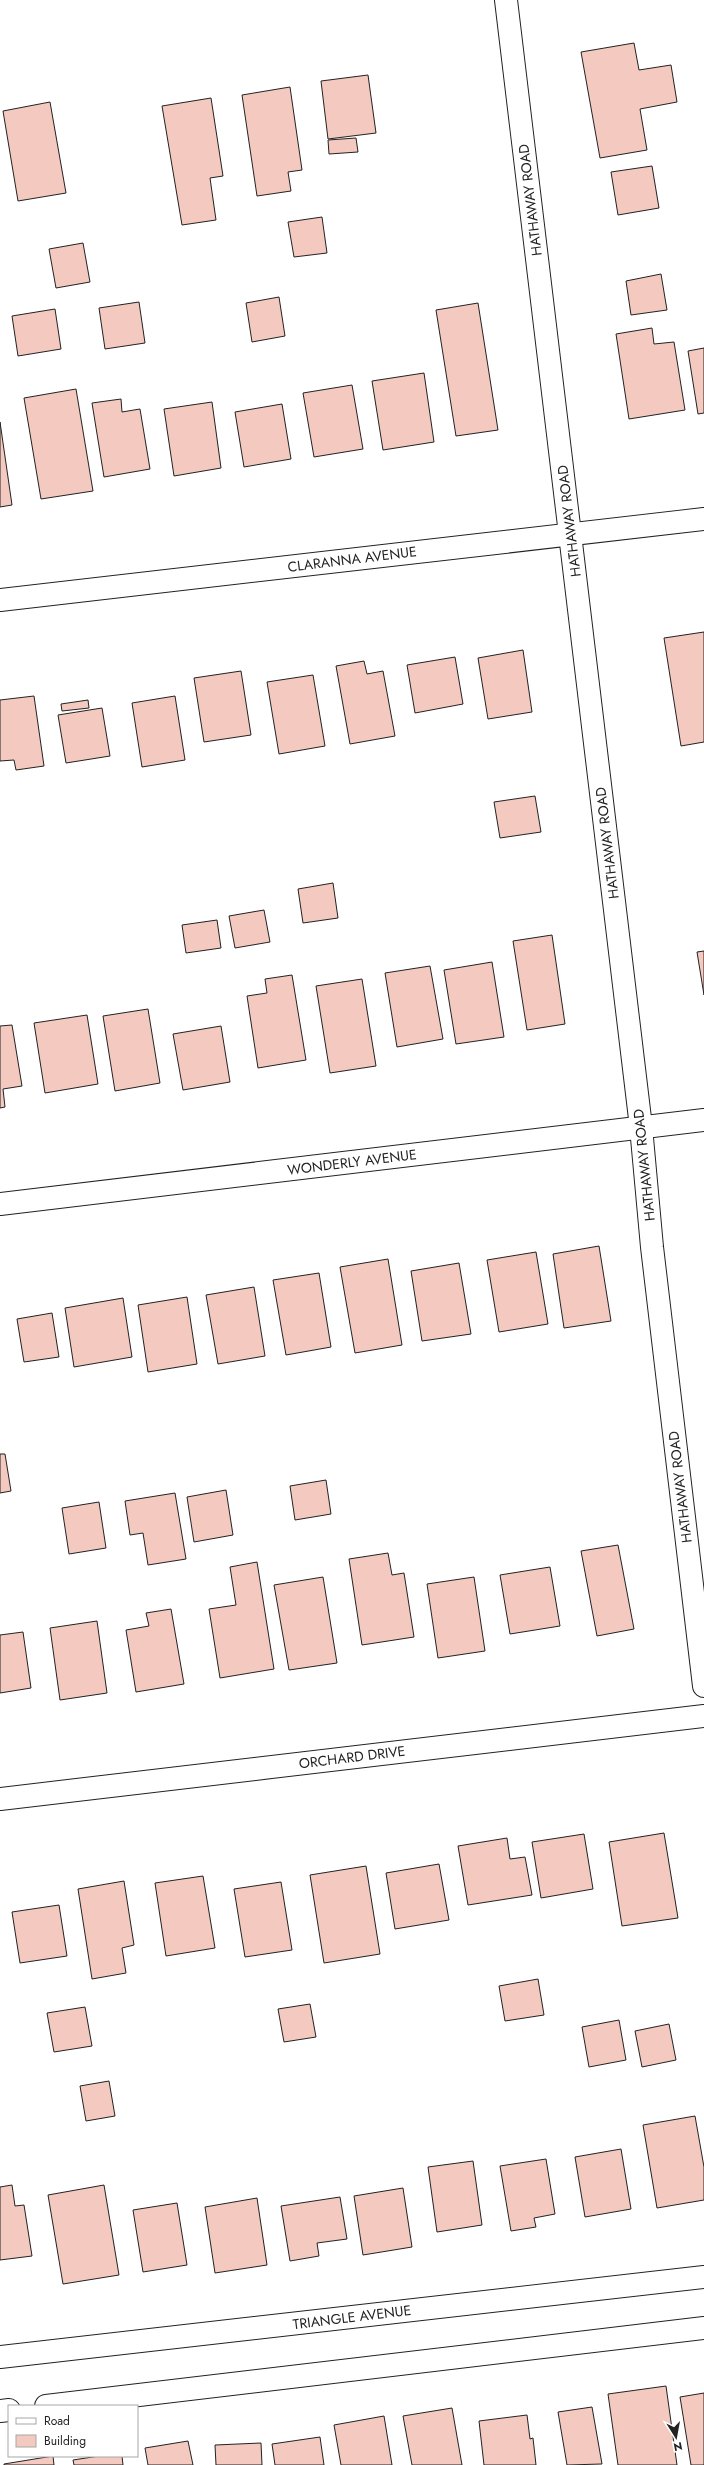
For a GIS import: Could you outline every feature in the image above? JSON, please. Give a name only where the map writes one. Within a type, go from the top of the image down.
[{"type":"street","name":"HATHAWAY ROAD","points":[[506,0],[640,1127],[652,1247],[704,1686]]},
{"type":"street","name":"CLARANNA AVENUE","points":[[0,600],[704,519]]},
{"type":"street","name":"WONDERLY AVENUE","points":[[0,1204],[704,1120]]},
{"type":"street","name":"ORCHARD DRIVE","points":[[0,1799],[704,1716]]},
{"type":"street","name":"TRIANGLE AVENUE","points":[[0,2357],[704,2277]]},
{"type":"street","points":[[54,2405],[704,2328]]},
{"type":"building","points":[[634,43],[639,70],[671,65],[677,102],[640,109],[647,150],[600,158],[581,52]]},
{"type":"building","points":[[368,75],[376,133],[328,139],[321,81]]},
{"type":"building","points":[[290,87],[302,170],[288,172],[291,191],[257,196],[242,95]]},
{"type":"building","points":[[211,98],[223,176],[210,178],[216,220],[182,225],[162,106]]},
{"type":"building","points":[[50,102],[66,193],[18,201],[3,111]]},
{"type":"building","points":[[356,138],[358,152],[329,154],[328,140]]},
{"type":"building","points":[[652,166],[659,208],[618,215],[611,172]]},
{"type":"building","points":[[322,217],[327,253],[294,257],[288,222]]},
{"type":"building","points":[[83,243],[90,282],[56,288],[49,249]]},
{"type":"building","points":[[661,274],[667,310],[631,315],[626,281]]},
{"type":"building","points":[[279,297],[285,336],[252,342],[246,303]]},
{"type":"building","points":[[139,302],[145,343],[105,349],[99,308]]},
{"type":"building","points":[[478,303],[498,430],[456,436],[436,310]]},
{"type":"building","points":[[55,309],[61,349],[18,356],[12,316]]},
{"type":"building","points":[[652,328],[654,344],[674,342],[685,410],[629,419],[616,334]]},
{"type":"building","points":[[704,348],[704,413],[698,414],[688,351]]},
{"type":"building","points":[[424,373],[434,442],[383,450],[372,381]]},
{"type":"building","points":[[352,385],[363,449],[314,457],[303,393]]},
{"type":"building","points":[[76,389],[93,491],[41,499],[24,398]]},
{"type":"building","points":[[121,399],[122,412],[140,409],[150,469],[104,477],[92,403]]},
{"type":"building","points":[[212,402],[221,468],[174,476],[164,409]]},
{"type":"building","points":[[282,404],[291,459],[244,467],[235,412]]},
{"type":"building","points":[[0,422],[12,505],[0,507]]},
{"type":"building","points":[[704,632],[704,742],[681,746],[664,638]]},
{"type":"building","points":[[523,650],[532,712],[488,719],[478,658]]},
{"type":"building","points":[[455,657],[463,704],[415,713],[407,665]]},
{"type":"building","points":[[364,661],[367,674],[383,671],[395,736],[350,744],[336,666]]},
{"type":"building","points":[[241,671],[251,735],[204,742],[194,678]]},
{"type":"building","points":[[313,675],[325,746],[279,754],[267,682]]},
{"type":"building","points":[[34,696],[44,766],[16,770],[14,760],[0,761],[0,700]]},
{"type":"building","points":[[175,696],[185,760],[142,767],[132,703]]},
{"type":"building","points":[[88,700],[89,708],[62,711],[61,704]]},
{"type":"building","points":[[102,708],[110,756],[66,763],[58,715]]},
{"type":"building","points":[[535,796],[541,832],[500,838],[494,802]]},
{"type":"building","points":[[333,883],[338,918],[303,923],[298,889]]},
{"type":"building","points":[[264,910],[270,942],[235,948],[229,916]]},
{"type":"building","points":[[217,920],[221,948],[186,953],[182,925]]},
{"type":"building","points":[[552,935],[565,1024],[527,1030],[513,941]]},
{"type":"building","points":[[704,951],[704,995],[697,952]]},
{"type":"building","points":[[492,962],[504,1037],[456,1044],[444,970]]},
{"type":"building","points":[[430,966],[443,1039],[397,1047],[385,973]]},
{"type":"building","points":[[292,975],[306,1060],[258,1068],[247,996],[267,993],[265,979]]},
{"type":"building","points":[[362,979],[376,1066],[330,1073],[316,986]]},
{"type":"building","points":[[148,1009],[160,1083],[115,1091],[103,1016]]},
{"type":"building","points":[[87,1015],[98,1084],[45,1093],[34,1023]]},
{"type":"building","points":[[12,1025],[22,1086],[3,1089],[5,1107],[0,1108],[0,1026]]},
{"type":"building","points":[[221,1026],[230,1082],[183,1090],[173,1034]]},
{"type":"building","points":[[599,1246],[611,1321],[564,1328],[553,1254]]},
{"type":"building","points":[[536,1252],[548,1324],[499,1332],[487,1260]]},
{"type":"building","points":[[388,1259],[402,1345],[355,1353],[340,1267]]},
{"type":"building","points":[[459,1263],[471,1334],[422,1341],[411,1271]]},
{"type":"building","points":[[319,1273],[331,1347],[286,1355],[273,1280]]},
{"type":"building","points":[[254,1287],[265,1356],[218,1364],[206,1295]]},
{"type":"building","points":[[187,1297],[197,1364],[148,1372],[138,1305]]},
{"type":"building","points":[[123,1298],[132,1357],[74,1367],[65,1308]]},
{"type":"building","points":[[52,1313],[59,1357],[24,1362],[17,1319]]},
{"type":"building","points":[[0,1454],[5,1454],[11,1491],[0,1493]]},
{"type":"building","points":[[326,1480],[331,1514],[295,1520],[290,1486]]},
{"type":"building","points":[[226,1490],[233,1535],[194,1542],[187,1497]]},
{"type":"building","points":[[175,1493],[186,1559],[148,1565],[143,1533],[130,1535],[125,1501]]},
{"type":"building","points":[[99,1502],[106,1548],[69,1554],[62,1508]]},
{"type":"building","points":[[618,1545],[634,1629],[597,1636],[581,1551]]},
{"type":"building","points":[[388,1553],[392,1575],[404,1573],[414,1637],[362,1645],[349,1559]]},
{"type":"building","points":[[257,1562],[274,1669],[220,1678],[209,1609],[236,1605],[230,1567]]},
{"type":"building","points":[[550,1567],[560,1626],[510,1634],[500,1575]]},
{"type":"building","points":[[323,1577],[337,1663],[289,1670],[274,1585]]},
{"type":"building","points":[[474,1577],[485,1651],[438,1658],[427,1584]]},
{"type":"building","points":[[171,1609],[184,1684],[136,1692],[126,1630],[149,1626],[146,1613]]},
{"type":"building","points":[[97,1621],[107,1693],[60,1700],[50,1628]]},
{"type":"building","points":[[23,1632],[31,1688],[0,1693],[0,1635]]},
{"type":"building","points":[[664,1833],[678,1918],[622,1926],[609,1842]]},
{"type":"building","points":[[584,1834],[593,1889],[541,1898],[532,1842]]},
{"type":"building","points":[[507,1838],[510,1859],[525,1857],[532,1895],[468,1905],[458,1846]]},
{"type":"building","points":[[439,1864],[449,1920],[395,1929],[386,1873]]},
{"type":"building","points":[[366,1866],[380,1954],[324,1963],[310,1875]]},
{"type":"building","points":[[203,1876],[215,1948],[166,1956],[155,1883]]},
{"type":"building","points":[[124,1881],[134,1945],[122,1948],[126,1973],[92,1979],[78,1889]]},
{"type":"building","points":[[281,1882],[292,1950],[245,1957],[234,1889]]},
{"type":"building","points":[[59,1905],[67,1956],[20,1963],[12,1912]]},
{"type":"building","points":[[538,1979],[544,2015],[505,2021],[499,1986]]},
{"type":"building","points":[[310,2004],[316,2037],[284,2042],[278,2009]]},
{"type":"building","points":[[85,2007],[92,2046],[54,2052],[47,2013]]},
{"type":"building","points":[[619,2020],[626,2060],[589,2067],[582,2027]]},
{"type":"building","points":[[669,2024],[676,2060],[642,2067],[635,2031]]},
{"type":"building","points":[[109,2081],[115,2116],[86,2121],[80,2086]]},
{"type":"building","points":[[695,2116],[704,2167],[704,2200],[657,2208],[643,2125]]},
{"type":"building","points":[[621,2149],[631,2209],[585,2217],[575,2157]]},
{"type":"building","points":[[546,2159],[555,2214],[534,2218],[536,2227],[511,2231],[500,2166]]},
{"type":"building","points":[[473,2161],[482,2225],[437,2232],[428,2167]]},
{"type":"building","points":[[12,2185],[15,2206],[24,2205],[32,2256],[0,2260],[0,2187]]},
{"type":"building","points":[[104,2185],[119,2275],[63,2284],[48,2195]]},
{"type":"building","points":[[403,2188],[412,2247],[363,2255],[354,2196]]},
{"type":"building","points":[[340,2197],[347,2239],[317,2243],[319,2256],[290,2261],[281,2206]]},
{"type":"building","points":[[257,2198],[267,2265],[215,2273],[205,2207]]},
{"type":"building","points":[[177,2203],[187,2265],[143,2272],[133,2210]]},
{"type":"building","points":[[666,2386],[677,2465],[618,2465],[608,2394]]},
{"type":"building","points":[[704,2393],[704,2465],[691,2465],[680,2397]]},
{"type":"building","points":[[592,2407],[602,2464],[567,2465],[558,2412]]},
{"type":"building","points":[[452,2408],[462,2465],[412,2465],[403,2416]]},
{"type":"building","points":[[527,2415],[530,2439],[533,2438],[536,2465],[484,2465],[479,2421]]},
{"type":"building","points":[[384,2416],[392,2465],[341,2465],[334,2425]]},
{"type":"building","points":[[320,2437],[324,2465],[275,2465],[272,2444]]},
{"type":"building","points":[[188,2441],[193,2465],[148,2465],[145,2448]]},
{"type":"building","points":[[261,2443],[262,2465],[216,2465],[215,2445]]},
{"type":"building","points":[[53,2457],[54,2465],[4,2465]]},
{"type":"building","points":[[92,2457],[122,2457],[123,2465],[74,2465],[73,2460]]}]
